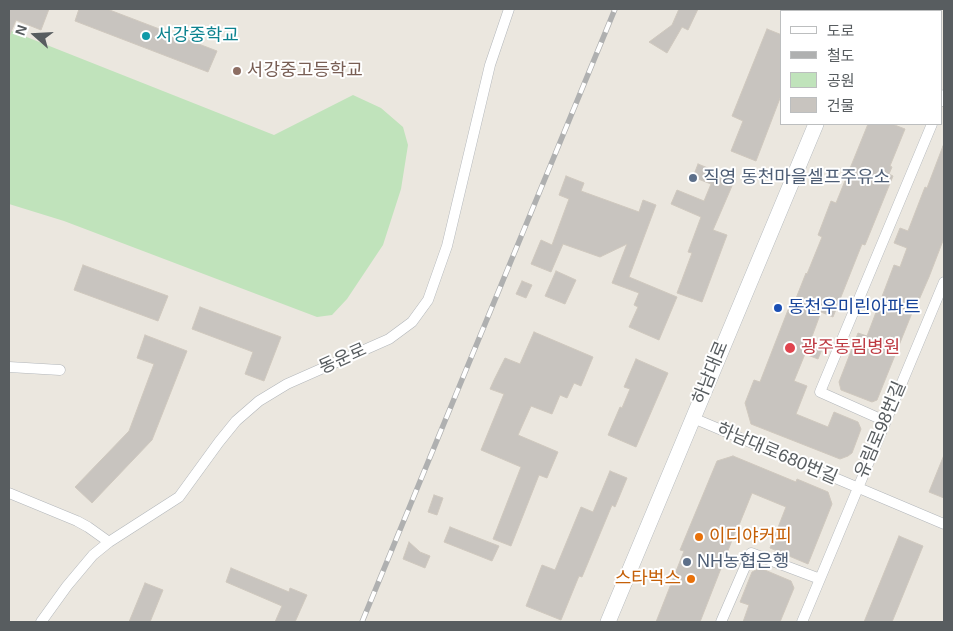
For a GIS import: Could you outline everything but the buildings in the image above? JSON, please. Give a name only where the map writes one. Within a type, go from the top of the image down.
[{"type":"main road","name":"하남대로","points":[[608,622],[816,125]]},
{"type":"street","name":"동운로","points":[[41,622],[67,586],[93,555],[108,542],[179,497],[236,421],[260,401],[287,384],[389,339],[412,322],[428,300],[447,246],[490,65],[509,9]]},
{"type":"street","points":[[885,421],[820,392],[932,125]]},
{"type":"street","name":"유림로98번길","points":[[802,622],[944,282]]},
{"type":"street","points":[[9,367],[60,370]]},
{"type":"street","name":"하남대로680번길","points":[[693,418],[944,524]]},
{"type":"street","points":[[9,493],[77,521],[108,542]]},
{"type":"street","points":[[721,622],[751,553],[820,579]]},
{"type":"green space","points":[[9,30],[274,135],[353,95],[381,108],[403,127],[408,145],[401,189],[383,245],[347,299],[332,315],[317,317],[64,221],[9,204]]},
{"type":"railway","points":[[362,622],[615,9]]},
{"type":"place","name":"서강중학교","points":[[146,36]]},
{"type":"place","name":"서강중고등학교","points":[[237,71]]},
{"type":"place","name":"직영 동천마을셀프주유소","points":[[693,178]]},
{"type":"place","name":"동천우미린아파트","points":[[778,308]]},
{"type":"place","name":"광주동림병원","points":[[790,348]]},
{"type":"place","name":"이디야커피","points":[[699,537]]},
{"type":"place","name":"NH농협은행","points":[[687,562]]},
{"type":"place","name":"스타벅스","points":[[691,579]]}]
